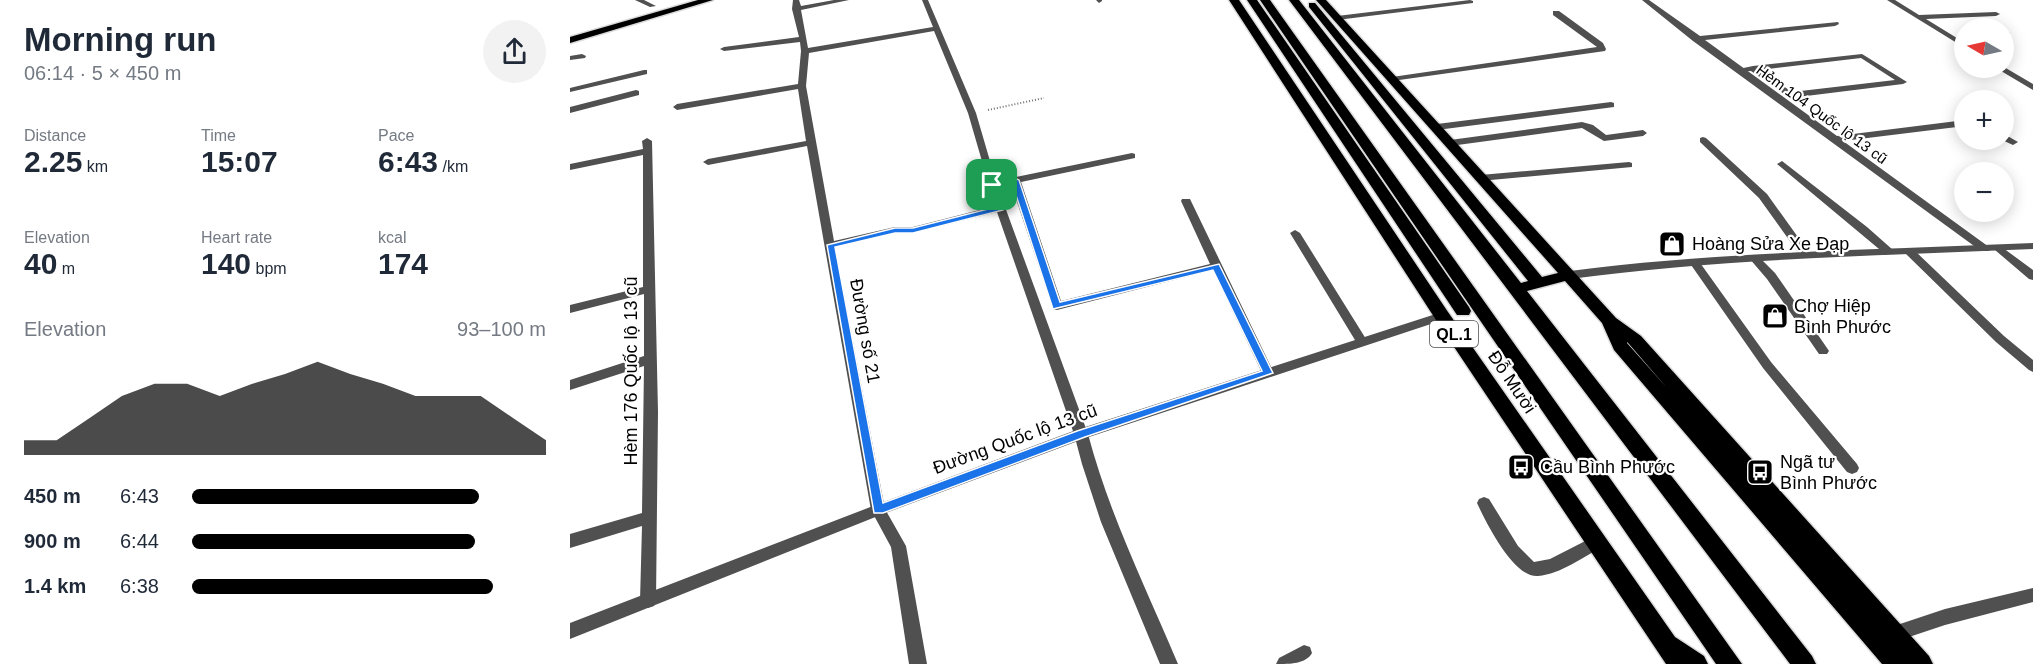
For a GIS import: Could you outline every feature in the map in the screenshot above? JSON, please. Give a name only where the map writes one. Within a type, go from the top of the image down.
[{"type":"highway","points":[[570,29],[675,0]]},
{"type":"highway","points":[[570,40],[708,0]]},
{"type":"highway","name":"Đỗ Mười","points":[[1234,0],[1442,316],[1680,664]]},
{"type":"highway","name":"QL.1","points":[[1252,0],[1324,96]]},
{"type":"highway","name":"QL.1","points":[[1265,0],[1463,311]]},
{"type":"highway","points":[[1294,0],[1804,664]]},
{"type":"highway","points":[[1308,0],[1538,283]]},
{"type":"highway","points":[[1321,0],[1437,127],[1480,178],[1570,274],[1610,322],[1635,340],[1921,664]]},
{"type":"highway","name":"Đỗ Mười","points":[[1324,96],[1482,306],[1730,664]]},
{"type":"highway","points":[[1518,289],[1570,274]]},
{"type":"highway","name":"Đường Quốc lộ 13 cũ","points":[[1442,316],[1482,306]]},
{"type":"highway","points":[[1610,322],[1620,346],[1897,664]]},
{"type":"highway","points":[[1663,638],[1696,664]]},
{"type":"street","points":[[638,0],[652,6]]},
{"type":"street","points":[[796,5],[846,0]]},
{"type":"street","points":[[925,0],[972,113],[992,185],[1081,434],[1089,471],[1111,533],[1169,664]]},
{"type":"street","name":"Hẻm 104 Quốc lộ 13 cũ","points":[[1645,0],[1985,249]]},
{"type":"street","points":[[1890,0],[1952,38]]},
{"type":"street","points":[[1337,18],[1471,2]]},
{"type":"street","name":"Đường số 21","points":[[796,5],[804,45],[802,87],[811,142],[879,510],[898,546],[918,664]]},
{"type":"street","points":[[1392,79],[1602,49],[1556,13]]},
{"type":"street","points":[[1918,17],[1996,14]]},
{"type":"street","points":[[1696,39],[1835,24]]},
{"type":"street","points":[[724,49],[804,45],[936,29]]},
{"type":"street","points":[[570,58],[582,56]]},
{"type":"street","points":[[1738,69],[1862,56],[1903,82],[1790,95],[1753,68]]},
{"type":"street","points":[[570,90],[644,72]]},
{"type":"street","points":[[2014,76],[2033,88]]},
{"type":"street","points":[[677,107],[802,87]]},
{"type":"street","points":[[570,110],[636,93]]},
{"type":"street","points":[[1437,127],[1611,105]]},
{"type":"street","points":[[1834,139],[1954,124]]},
{"type":"street","points":[[1450,143],[1582,125],[1590,127],[1604,138],[1643,133]]},
{"type":"street","points":[[1703,140],[1763,196],[1806,255]]},
{"type":"street","points":[[708,162],[811,142]]},
{"type":"street","name":"Hèm 176 Quốc lộ 13 cũ","points":[[570,167],[647,146],[650,359],[648,601]]},
{"type":"street","points":[[992,185],[1132,156]]},
{"type":"street","points":[[1782,164],[1831,206],[1865,228],[1889,252]]},
{"type":"street","points":[[1480,178],[1629,165]]},
{"type":"street","points":[[1015,180],[1057,306],[1216,266]]},
{"type":"street","points":[[1186,201],[1268,373]]},
{"type":"street","points":[[831,245],[895,230],[913,230],[1000,208]]},
{"type":"street","points":[[1296,233],[1362,342]]},
{"type":"street","points":[[1570,274],[1754,258],[2033,246]]},
{"type":"street","points":[[1999,248],[2033,276]]},
{"type":"street","points":[[1910,252],[2000,339],[2033,367]]},
{"type":"street","points":[[1754,258],[1771,276],[1823,351]]},
{"type":"street","points":[[1694,262],[1767,365],[1852,468]]},
{"type":"street","points":[[570,309],[649,289]]},
{"type":"street","name":"Đường Quốc lộ 13 cũ","points":[[570,631],[1081,434],[1442,316]]},
{"type":"street","points":[[570,385],[650,359]]},
{"type":"street","points":[[1484,503],[1523,565],[1534,570],[1546,568],[1597,542]]},
{"type":"street","points":[[570,541],[649,517]]},
{"type":"street","points":[[1894,634],[1945,617],[2033,595]]},
{"type":"street","points":[[1285,664],[1304,653]]},
{"type":"path","points":[[972,113],[1044,98]]},
{"type":"place","name":"Hoàng Sửa Xe Đạp","points":[[1672,244]]},
{"type":"place","name":"Chợ Hiệp Bình Phước","points":[[1775,316]]},
{"type":"place","name":"Cầu Bình Phước","points":[[1521,467]]},
{"type":"place","name":"Ngã tư Bình Phước","points":[[1760,472]]},
{"type":"route","points":[[1015,180],[1057,306],[1216,266],[1268,373],[1081,434],[879,510],[831,245],[895,230],[913,230],[1000,208],[992,185],[1015,180]]}]
